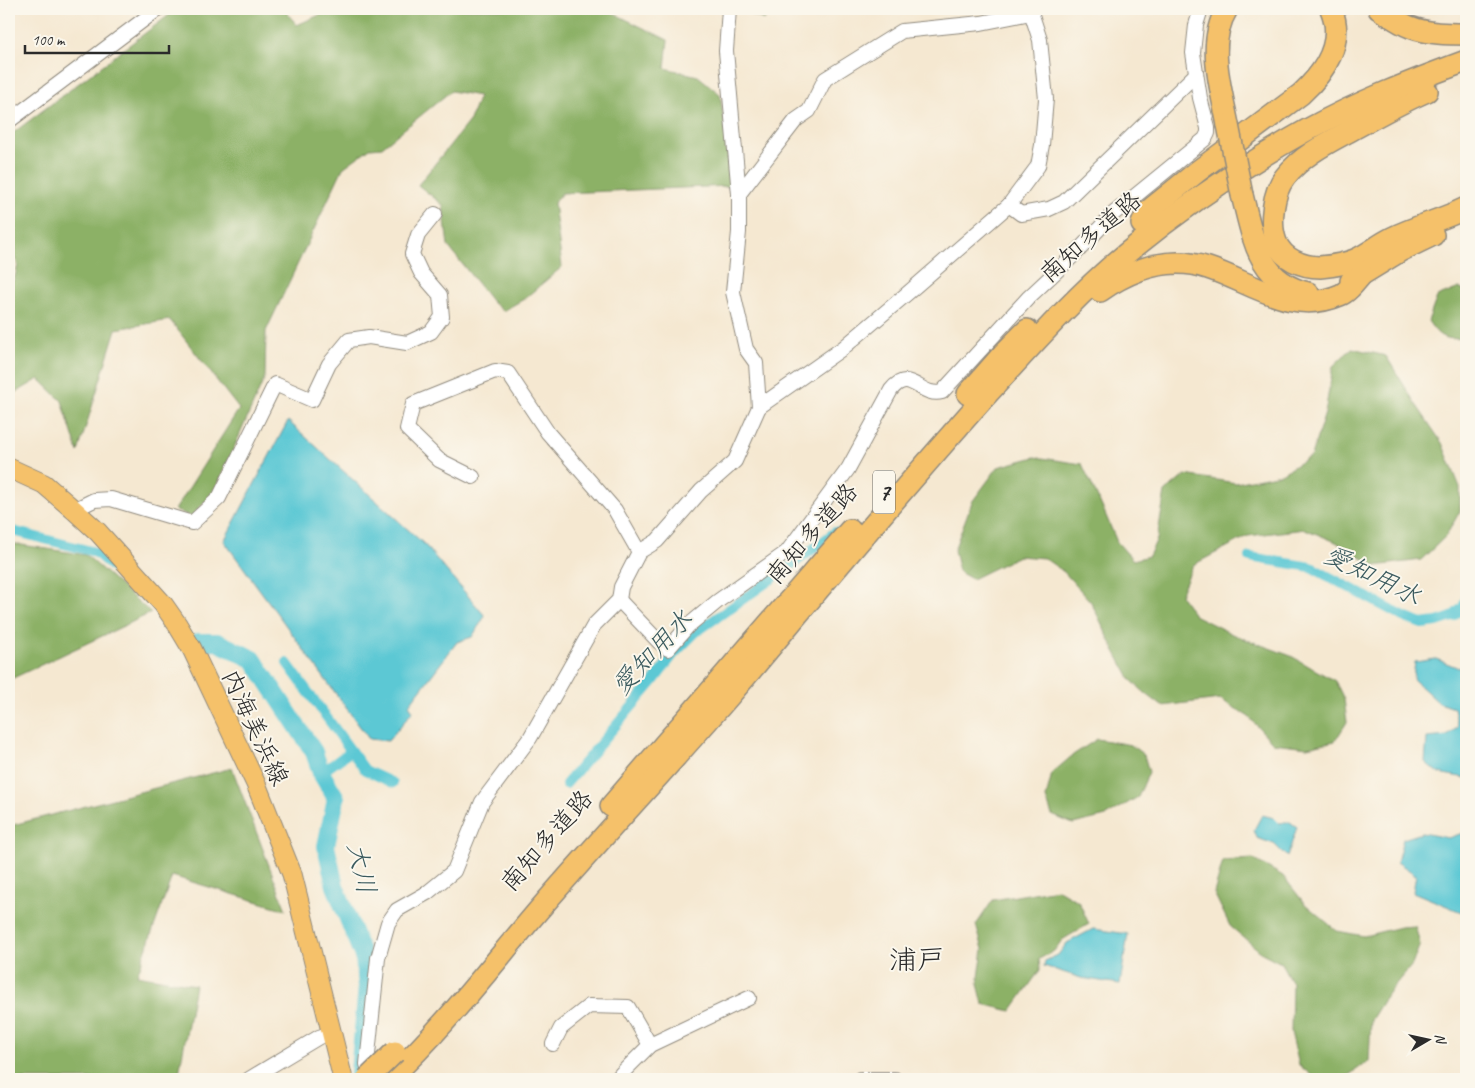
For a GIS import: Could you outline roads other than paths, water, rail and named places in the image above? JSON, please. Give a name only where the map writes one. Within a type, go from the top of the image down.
[{"type":"highway","points":[[1227,9],[1217,34],[1215,52],[1245,194],[1258,233],[1277,263],[1287,272],[1312,278],[1336,274],[1400,252],[1466,218]]},
{"type":"highway","points":[[1231,124],[1224,61],[1225,35],[1238,9]]},
{"type":"highway","points":[[1142,224],[1147,212],[1198,170],[1313,84],[1334,50],[1337,35],[1335,17],[1331,9]]},
{"type":"highway","points":[[1379,9],[1411,28],[1433,32],[1466,34]]},
{"type":"highway","name":"南知多道路","points":[[389,1079],[400,1058],[464,978],[720,679],[1003,354],[1072,285],[1142,224],[1226,162],[1304,117],[1360,88],[1466,47]]},
{"type":"highway","name":"南知多道路","points":[[367,1079],[400,1058],[466,997],[594,847],[724,702],[955,430],[1037,339],[1125,254],[1203,195],[1310,128],[1425,76],[1466,61]]},
{"type":"highway","points":[[1359,267],[1333,265],[1319,267],[1307,265],[1291,260],[1282,253],[1276,241],[1272,225],[1275,201],[1284,178],[1316,149],[1400,103],[1466,75]]},
{"type":"highway","points":[[955,430],[968,426],[1093,296],[1118,279],[1144,268],[1166,264],[1189,264],[1207,268],[1269,295],[1290,300],[1319,301],[1341,295],[1359,267],[1393,237],[1466,208]]},
{"type":"main road","name":"内海美浜線","points":[[9,468],[44,484],[98,532],[163,604],[192,649],[256,784],[292,874],[343,1079]]},
{"type":"street","points":[[9,121],[158,9]]},
{"type":"street","points":[[371,1079],[368,1064],[378,958],[388,923],[397,910],[428,893],[454,871],[482,802],[530,738],[594,625],[620,600],[621,587],[639,552],[658,540],[702,491],[735,462],[759,407],[756,363],[746,349],[733,292],[739,194],[726,51],[729,9]]},
{"type":"street","points":[[620,600],[659,642],[668,648],[689,625],[718,601],[787,552],[848,469],[891,390],[898,382],[907,381],[931,393],[942,392],[1029,297],[1076,253],[1113,214],[1205,139],[1208,128],[1193,53],[1196,25],[1201,9]]},
{"type":"street","points":[[739,194],[796,120],[809,111],[825,79],[902,31],[981,23],[1031,11],[1040,40],[1046,100],[1038,166],[1009,205],[909,292],[842,348],[759,407]]},
{"type":"street","points":[[1009,205],[1021,214],[1049,209],[1064,202],[1196,74]]},
{"type":"street","points":[[74,510],[94,500],[111,499],[192,524],[219,498],[275,384],[312,400],[328,364],[349,340],[369,337],[407,343],[431,332],[442,317],[440,295],[421,273],[412,254],[418,235],[435,214]]},
{"type":"street","points":[[473,477],[439,460],[407,429],[413,404],[495,371],[508,373],[548,433],[615,510],[639,552]]},
{"type":"street","points":[[617,1079],[650,1045],[749,998]]},
{"type":"street","points":[[553,1044],[561,1028],[589,1006],[628,1007],[650,1045]]},
{"type":"street","points":[[250,1079],[319,1037],[331,1033]]},
{"type":"street","points":[[860,1079],[895,1079]]},
{"type":"water","points":[[288,421],[424,544],[485,616],[472,637],[457,642],[409,705],[413,711],[388,741],[369,739],[224,541]]},
{"type":"water","points":[[1436,659],[1459,668],[1466,664],[1466,778],[1438,773],[1425,762],[1427,738],[1447,736],[1458,727],[1454,708],[1439,703],[1413,679],[1415,662]]},
{"type":"water","points":[[1262,815],[1274,818],[1279,823],[1290,822],[1297,827],[1287,857],[1274,844],[1257,838],[1254,830]]},
{"type":"water","points":[[1466,832],[1466,914],[1413,892],[1416,875],[1397,862],[1403,839],[1422,833],[1448,838]]},
{"type":"water","points":[[1093,929],[1128,934],[1120,984],[1081,978],[1044,966],[1045,961],[1058,955],[1067,943]]},
{"type":"waterway","name":"愛知用水","points":[[9,530],[95,552],[146,597]]},
{"type":"waterway","name":"愛知用水","points":[[566,784],[653,682],[674,654],[695,633],[835,532]]},
{"type":"waterway","name":"愛知用水","points":[[1250,557],[1311,567],[1406,618],[1422,624],[1452,617],[1463,607],[1466,599]]},
{"type":"waterway","name":"大川","points":[[197,642],[217,642],[253,659],[314,752],[321,773],[336,798],[326,846],[335,886],[364,959],[367,986],[359,1073],[362,1079]]},
{"type":"waterway","name":"愛知用水","points":[[287,663],[365,770],[393,783]]},
{"type":"waterway","name":"愛知用水","points":[[321,773],[351,751]]},
{"type":"district","name":"浦戸","points":[[917,959]]}]
